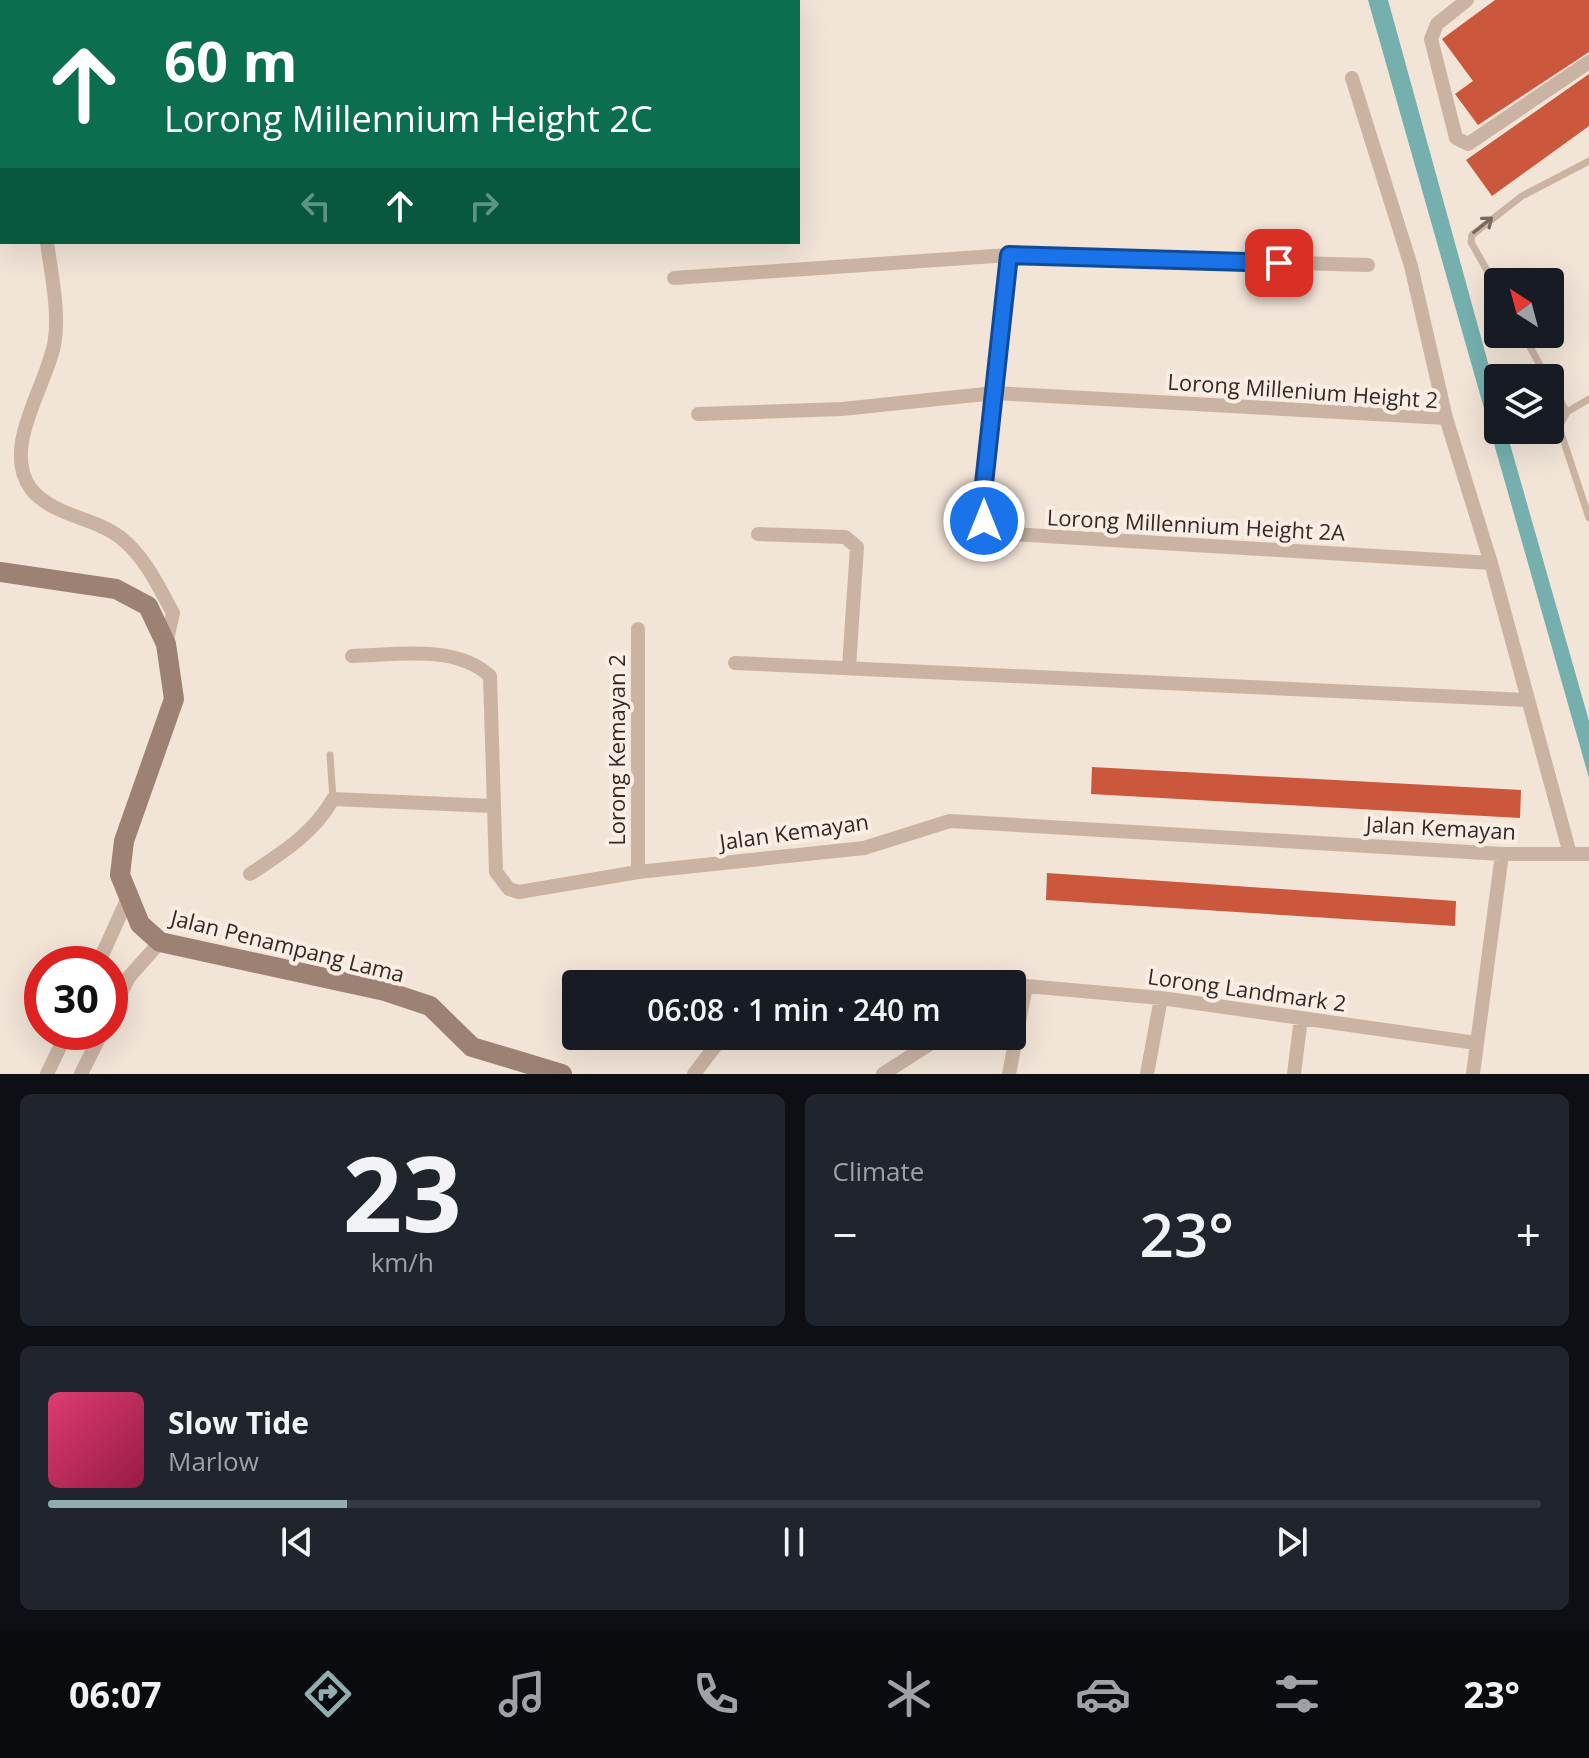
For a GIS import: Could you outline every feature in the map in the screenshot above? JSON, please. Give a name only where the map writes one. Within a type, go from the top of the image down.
[{"type":"main road","name":"Jalan Penampang Lama","points":[[0,572],[116,589],[148,606],[166,644],[174,699],[124,841],[120,875],[127,900],[140,924],[160,942],[385,991],[430,1006],[472,1047],[562,1074]]},
{"type":"street","points":[[1467,0],[1437,24],[1431,39],[1456,138],[1463,144],[1468,144],[1589,62]]},
{"type":"street","points":[[1352,78],[1411,266],[1446,418]]},
{"type":"street","points":[[47,244],[55,337],[19,447],[26,480],[33,492],[62,513],[89,521],[121,538],[150,571],[173,613],[166,644]]},
{"type":"street","points":[[995,393],[1009,255]]},
{"type":"street","points":[[674,278],[1009,255],[1368,265]]},
{"type":"street","name":"Lorong Millenium Height 2","points":[[698,414],[842,409],[995,393],[1446,418],[1491,563],[1570,854]]},
{"type":"street","name":"Lorong Millennium Height 2A","points":[[995,393],[981,511],[984,521],[996,533],[1491,563]]},
{"type":"street","points":[[758,534],[845,537],[857,547],[849,667]]},
{"type":"street","name":"Lorong Kemayan 2","points":[[638,629],[638,872]]},
{"type":"street","name":"Jalan Kemayan","points":[[352,656],[441,655],[477,664],[490,676],[493,686],[492,806],[496,872],[509,889],[519,892],[638,872],[864,848],[950,821],[1502,854],[1589,854]]},
{"type":"street","points":[[735,663],[1528,700]]},
{"type":"street","points":[[250,874],[302,837],[323,818],[333,799],[492,806]]},
{"type":"street","points":[[1473,1074],[1502,854]]},
{"type":"street","points":[[106,946],[127,900]]},
{"type":"street","points":[[128,979],[160,942]]},
{"type":"street","name":"Lorong Landmark 2","points":[[1026,988],[1161,998],[1476,1043]]},
{"type":"street","points":[[1147,1074],[1161,998]]},
{"type":"street","points":[[1294,1074],[1301,1018]]},
{"type":"street","points":[[47,1074],[58,1050]]},
{"type":"street","points":[[81,1074],[93,1050]]},
{"type":"street","points":[[694,1074],[712,1050]]},
{"type":"street","points":[[883,1074],[920,1050]]},
{"type":"street","points":[[1009,1074],[1012,1050]]},
{"type":"lane","points":[[1486,268],[1471,242],[1472,235],[1522,196],[1589,161]]},
{"type":"lane","points":[[1589,399],[1567,412],[1559,427],[1589,518]]},
{"type":"lane","points":[[1564,407],[1567,412]]},
{"type":"lane","points":[[330,755],[333,799]]},
{"type":"water","points":[[1368,0],[1388,0],[1488,364],[1484,364],[1484,408]]},
{"type":"water","points":[[1494,444],[1510,444],[1589,721],[1589,778]]},
{"type":"building","points":[[1495,0],[1589,0],[1589,52],[1478,125],[1455,94],[1473,81],[1442,39]]},
{"type":"building","points":[[1589,74],[1589,126],[1492,196],[1466,160]]},
{"type":"building","points":[[1092,767],[1521,790],[1520,818],[1091,794]]},
{"type":"building","points":[[1047,873],[1456,901],[1455,926],[1046,900]]},
{"type":"route","points":[[984,521],[981,511],[1009,255],[1279,263]]}]
